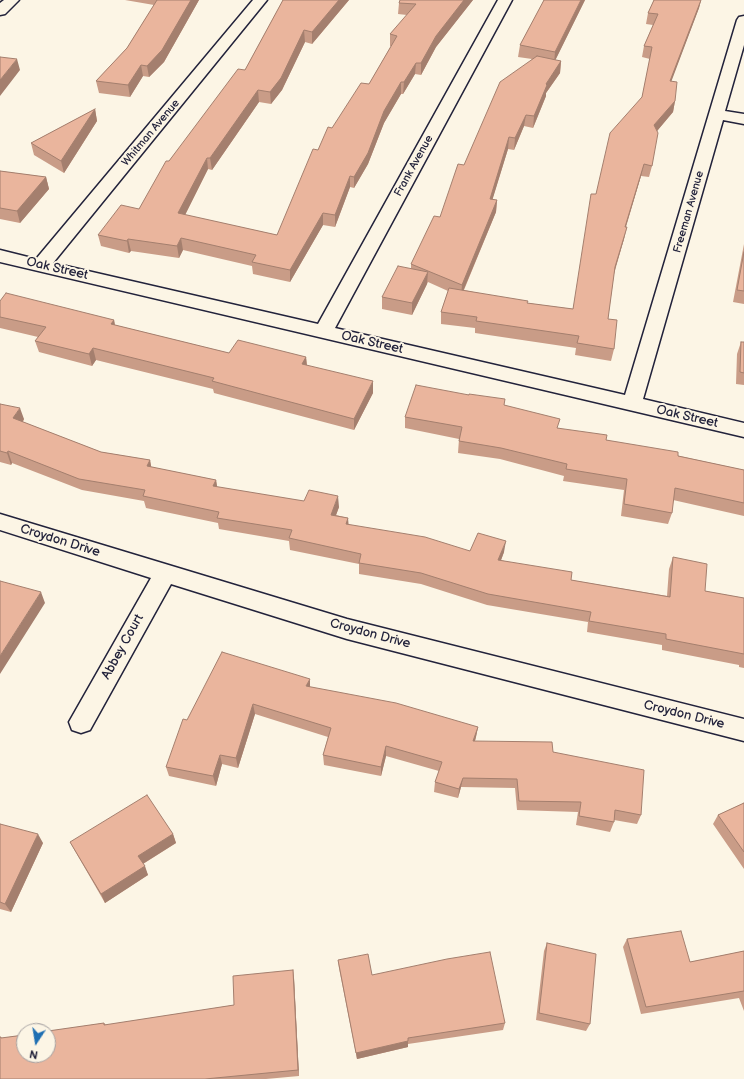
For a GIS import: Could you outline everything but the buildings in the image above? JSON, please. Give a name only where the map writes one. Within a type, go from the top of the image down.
[{"type":"street","points":[[0,12],[12,0]]},
{"type":"street","name":"Whitman Avenue","points":[[41,265],[260,0]]},
{"type":"street","name":"Frank Avenue","points":[[323,332],[505,0]]},
{"type":"street","name":"Freeman Avenue","points":[[632,404],[744,20]]},
{"type":"street","points":[[717,114],[744,119]]},
{"type":"street","name":"Oak Street","points":[[0,256],[744,430]]},
{"type":"street","name":"Croydon Drive","points":[[0,522],[347,629],[744,730]]},
{"type":"street","name":"Abbey Court","points":[[81,722],[165,573]]}]
